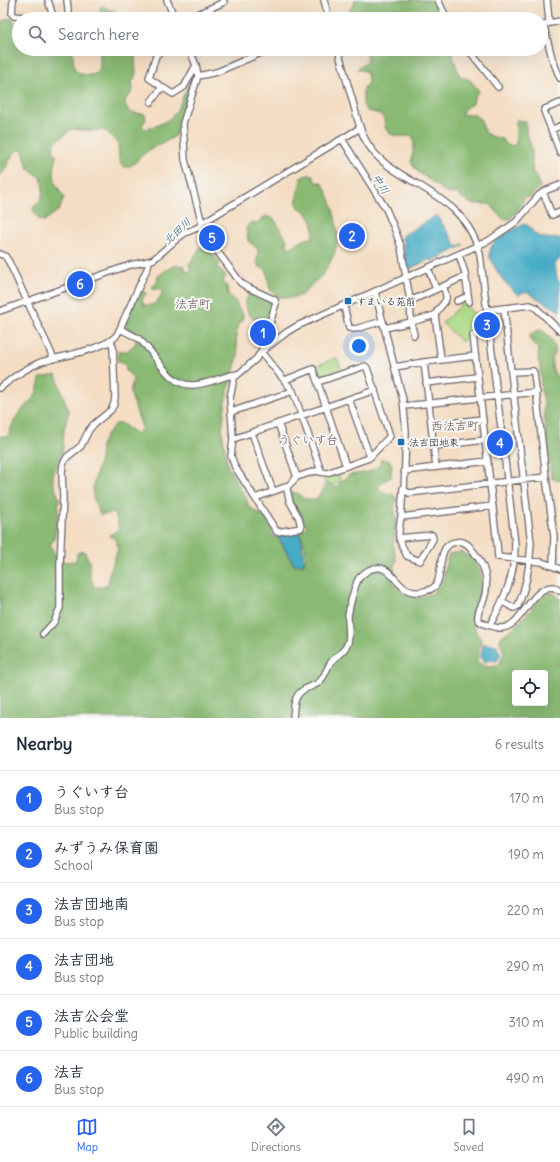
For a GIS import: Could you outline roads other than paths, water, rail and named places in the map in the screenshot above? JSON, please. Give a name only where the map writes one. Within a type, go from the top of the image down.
[{"type":"street","points":[[12,12],[13,0]]},
{"type":"street","points":[[48,0],[52,12]]},
{"type":"street","points":[[67,0],[68,12]]},
{"type":"street","points":[[166,0],[172,12]]},
{"type":"street","points":[[202,12],[224,2],[223,0]]},
{"type":"street","points":[[324,0],[327,12]]},
{"type":"street","points":[[438,0],[444,12]]},
{"type":"street","points":[[547,0],[549,22],[560,21]]},
{"type":"street","points":[[548,46],[560,78]]},
{"type":"street","points":[[156,56],[148,78],[173,94],[182,89],[197,70]]},
{"type":"street","points":[[192,56],[197,70],[182,129],[185,160],[200,225],[241,283],[275,300],[276,303],[261,352]]},
{"type":"street","points":[[197,70],[217,72],[254,56]]},
{"type":"street","points":[[340,56],[360,128],[365,140],[372,150],[385,163],[446,202],[457,212],[472,232],[482,261],[515,544],[511,580],[490,625]]},
{"type":"street","points":[[474,56],[498,87]]},
{"type":"street","points":[[152,102],[162,87]]},
{"type":"street","points":[[560,103],[544,110],[560,150]]},
{"type":"street","points":[[551,130],[560,126]]},
{"type":"street","points":[[0,311],[130,265],[149,261],[159,255],[181,235],[360,128]]},
{"type":"street","points":[[343,138],[390,217],[401,247],[414,335]]},
{"type":"street","points":[[286,486],[290,502],[299,518],[301,528],[277,532],[233,462],[231,456],[233,439],[230,398],[231,386],[237,374],[256,359],[261,352],[297,326],[488,241],[516,222],[531,203],[543,192],[560,185]]},
{"type":"street","points":[[543,192],[552,215],[560,212]]},
{"type":"street","points":[[0,254],[10,262],[54,359]]},
{"type":"street","points":[[457,301],[469,299],[466,276],[460,258]]},
{"type":"street","points":[[0,388],[25,370],[54,359],[94,348],[111,341],[116,337],[148,267],[149,261]]},
{"type":"street","points":[[428,268],[436,289]]},
{"type":"street","points":[[410,301],[466,276]]},
{"type":"street","points":[[441,359],[435,315],[447,299],[443,286]]},
{"type":"street","points":[[375,292],[402,391],[404,406],[406,432],[401,517],[398,535],[399,538],[407,556],[418,562],[420,561],[433,536],[399,538]]},
{"type":"street","points":[[488,310],[530,305],[535,307],[560,331]]},
{"type":"street","points":[[344,306],[349,328],[355,329],[383,322]]},
{"type":"street","points":[[502,602],[514,608],[518,606],[527,581],[531,543],[504,308]]},
{"type":"street","points":[[385,328],[435,315]]},
{"type":"street","points":[[120,329],[139,339],[168,373],[175,380],[182,383],[198,385],[237,374]]},
{"type":"street","points":[[473,335],[498,557],[553,565],[560,569]]},
{"type":"street","points":[[43,634],[54,622],[61,604],[60,565],[63,464],[67,457],[81,446],[89,430],[111,410],[114,404],[113,347],[111,341]]},
{"type":"street","points":[[261,352],[293,391],[321,471]]},
{"type":"street","points":[[395,367],[441,359],[475,356]]},
{"type":"street","points":[[424,362],[436,467]]},
{"type":"street","points":[[255,498],[286,486],[297,477],[315,471],[327,472],[370,457],[390,436],[375,390],[365,366],[318,382]]},
{"type":"street","points":[[284,380],[313,369],[346,466]]},
{"type":"street","points":[[511,372],[533,371],[534,373],[554,537],[553,565]]},
{"type":"street","points":[[426,383],[477,377]]},
{"type":"street","points":[[233,439],[375,390]]},
{"type":"street","points":[[232,412],[293,391]]},
{"type":"street","points":[[404,406],[537,392]]},
{"type":"street","points":[[349,399],[370,457]]},
{"type":"street","points":[[431,425],[483,419]]},
{"type":"street","points":[[278,424],[297,477]]},
{"type":"street","points":[[252,433],[273,491]]},
{"type":"street","points":[[434,446],[485,440]]},
{"type":"street","points":[[404,470],[488,461]]},
{"type":"street","points":[[403,487],[404,490],[409,493],[546,477]]},
{"type":"street","points":[[401,517],[493,506]]},
{"type":"street","points":[[293,718],[296,696],[300,692],[322,680],[330,663],[343,652],[347,646],[350,639],[348,617],[349,608],[359,578],[368,570],[383,568],[389,572],[405,589],[412,592],[424,592],[433,588],[438,581],[440,564],[447,547],[455,542],[463,542],[471,548],[484,568],[486,577],[483,602],[478,613],[478,618],[481,623],[501,628],[509,625],[521,615],[537,595],[547,588],[553,587],[560,591]]},
{"type":"water","points":[[437,215],[457,247],[463,244],[463,246],[432,261],[430,259],[407,270],[402,236]]},
{"type":"water","points":[[524,224],[538,236],[560,238],[560,259],[555,264],[557,278],[560,283],[560,311],[528,292],[524,292],[519,295],[501,277],[489,255],[494,243],[502,235]]},
{"type":"water","points":[[299,532],[302,542],[304,562],[303,564],[294,564],[278,536]]},
{"type":"water","points":[[483,644],[497,645],[497,648],[501,654],[497,661],[489,660],[486,662],[480,658]]},
{"type":"waterway","name":"北田川","points":[[195,56],[199,66]]},
{"type":"waterway","name":"北田川","points":[[182,146],[181,126],[183,109],[195,74]]},
{"type":"waterway","name":"北田川","points":[[188,181],[198,223],[196,225]]},
{"type":"waterway","name":"北田川","points":[[150,264],[160,258],[182,238]]},
{"type":"waterway","name":"北田川","points":[[131,268],[145,265]]},
{"type":"place","name":"みずうみ保育園","points":[[352,236]]},
{"type":"place","name":"法吉公会堂","points":[[212,238]]},
{"type":"place","name":"法吉","points":[[80,284]]},
{"type":"place","name":"すまいる苑前","points":[[348,301]]},
{"type":"place","name":"法吉団地南","points":[[487,325]]},
{"type":"place","name":"うぐいす台","points":[[263,333]]},
{"type":"place","name":"法吉団地東","points":[[401,442]]},
{"type":"place","name":"法吉団地","points":[[500,443]]},
{"type":"district","name":"法吉町","points":[[193,304]]},
{"type":"district","name":"西法吉町","points":[[455,426]]},
{"type":"district","name":"うぐいす台","points":[[308,440]]},
{"type":"water label","name":"中川","points":[[381,184]]}]
